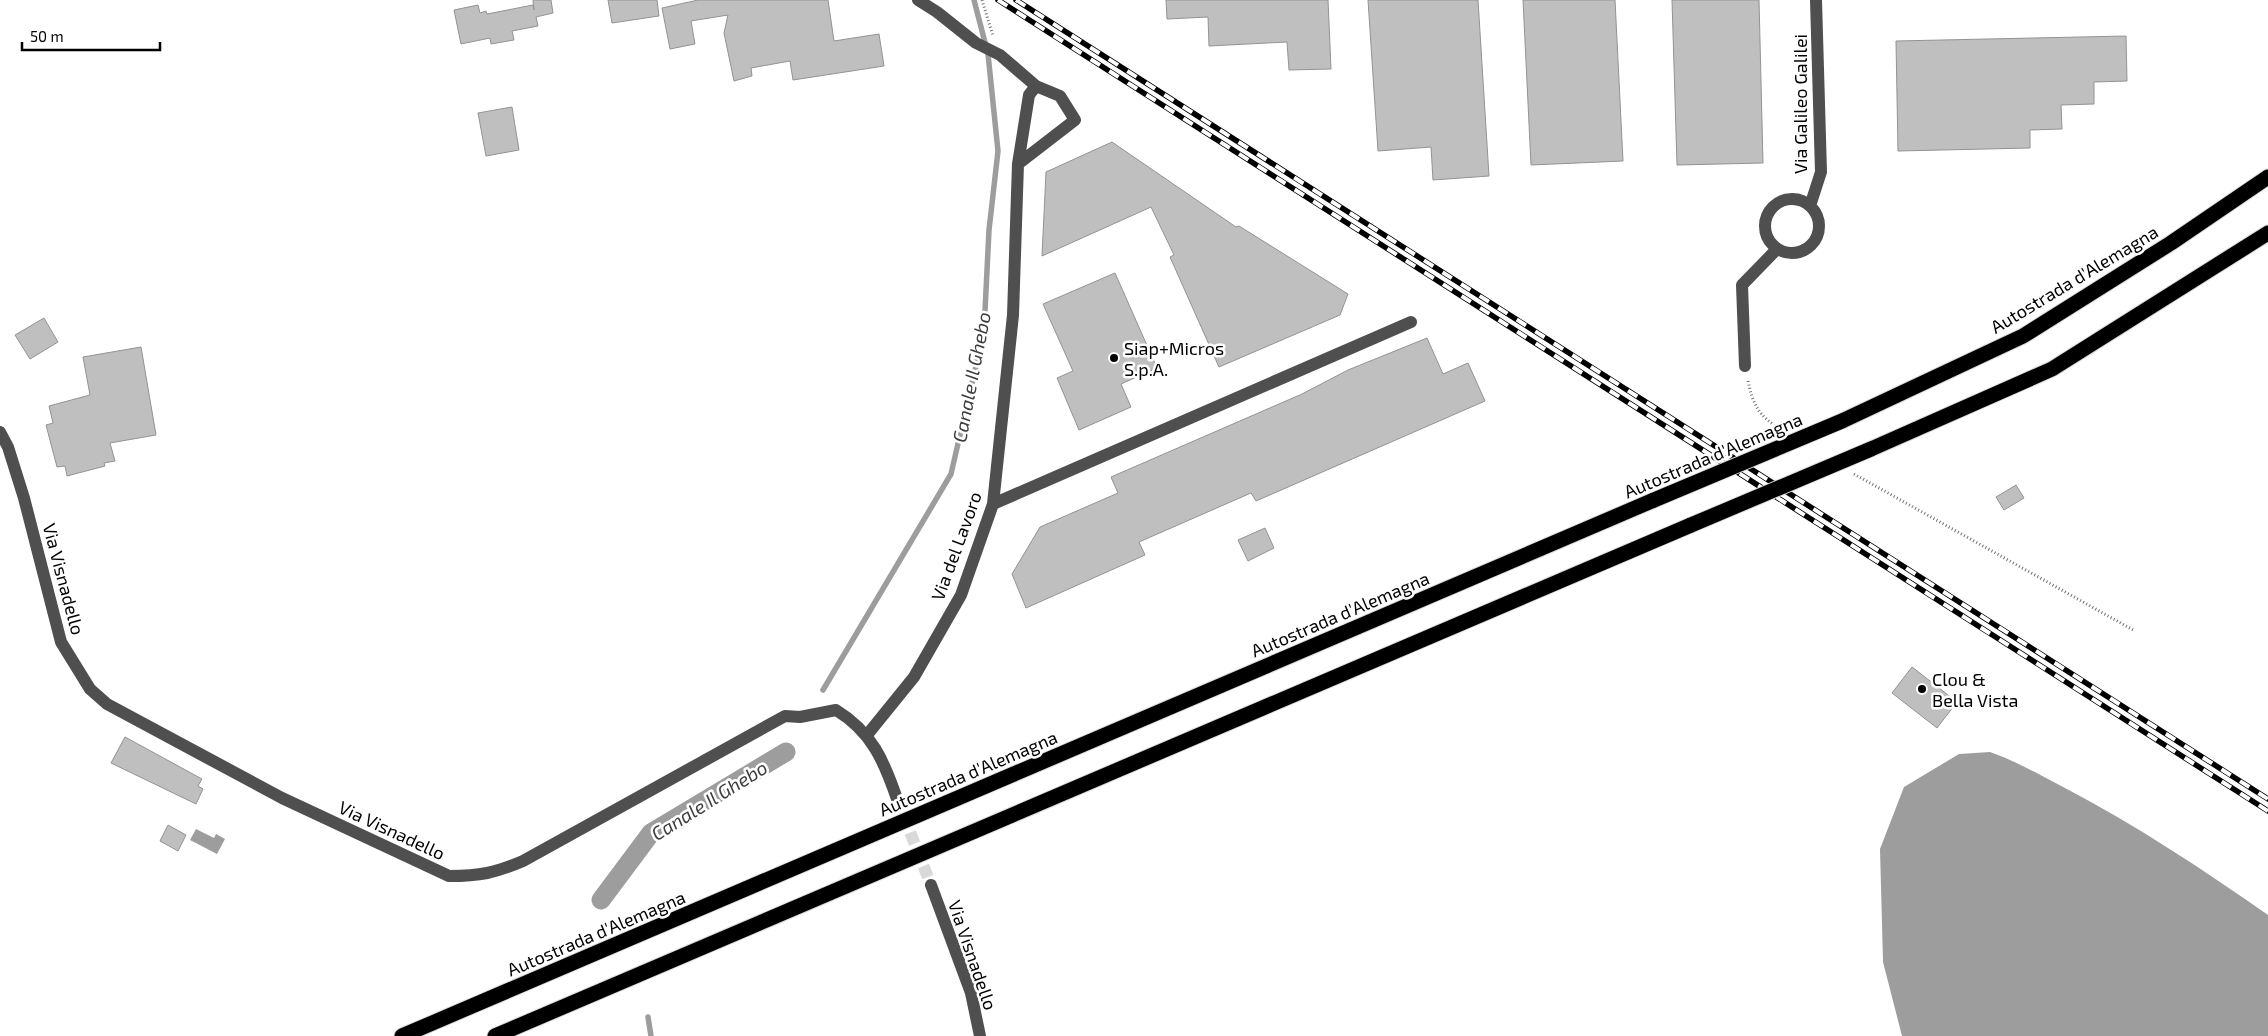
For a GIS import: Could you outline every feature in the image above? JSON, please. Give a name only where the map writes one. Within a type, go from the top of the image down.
[{"type":"highway","name":"Autostrada d'Alemagna","points":[[402,1036],[1842,421],[2023,336],[2171,243],[2268,177]]},
{"type":"highway","points":[[495,1036],[1870,449],[2052,369],[2268,233]]},
{"type":"street","points":[[918,0],[937,12],[976,43],[1000,55],[1036,86],[1060,96],[1075,120],[1018,164]]},
{"type":"street","name":"Via Galileo Galilei","points":[[1810,206],[1821,172],[1816,0]]},
{"type":"street","name":"Via del Lavoro","points":[[867,735],[914,677],[961,595],[993,504],[1013,315],[1018,164],[1029,95],[1036,86]]},
{"type":"street","points":[[1794,199],[1810,206],[1819,221],[1819,230],[1810,246],[1794,254],[1785,253],[1770,243],[1766,235],[1766,218],[1776,204],[1794,199]]},
{"type":"street","points":[[1745,366],[1742,285],[1777,249]]},
{"type":"street","points":[[993,504],[1411,322]]},
{"type":"street","name":"Via Visnadello","points":[[0,432],[8,447],[24,498],[61,642],[90,689],[107,704],[282,798],[449,876],[495,873],[523,861],[785,716],[800,717],[836,710],[848,718],[867,735],[885,764],[897,799]]},
{"type":"street","name":"Via Visnadello","points":[[931,885],[971,993],[980,1036]]},
{"type":"path","points":[[982,0],[1000,55]]},
{"type":"path","points":[[1745,366],[1752,401],[1768,422],[1784,432]]},
{"type":"path","points":[[1849,472],[2135,632]]},
{"type":"shaded area","points":[[1990,752],[2028,768],[2143,832],[2268,915],[2268,1036],[1902,1036],[1883,962],[1880,849],[1904,787],[1959,754]]},
{"type":"shaded area","points":[[196,829],[214,838],[216,834],[225,839],[217,854],[190,840]]},
{"type":"building","points":[[533,0],[551,0],[553,13],[536,17],[538,26],[512,31],[514,40],[491,44],[490,38],[461,44],[454,10],[478,5],[480,13],[486,11],[487,14],[533,5],[534,10]]},
{"type":"building","points":[[608,0],[657,0],[659,16],[612,23]]},
{"type":"building","points":[[698,0],[828,0],[834,41],[879,34],[884,66],[793,80],[790,61],[751,68],[752,76],[734,81],[724,33],[728,15],[691,21],[695,44],[670,49],[662,8]]},
{"type":"building","points":[[1166,0],[1328,0],[1331,69],[1289,70],[1287,42],[1209,46],[1208,17],[1167,19]]},
{"type":"building","points":[[1368,0],[1478,0],[1489,176],[1433,180],[1431,147],[1378,151]]},
{"type":"building","points":[[1523,0],[1615,0],[1623,161],[1531,165]]},
{"type":"building","points":[[1672,0],[1759,0],[1763,163],[1677,165]]},
{"type":"building","points":[[2126,36],[2127,81],[2094,82],[2094,104],[2061,105],[2062,129],[2030,130],[2030,148],[1898,151],[1896,41]]},
{"type":"building","points":[[512,107],[519,150],[486,156],[478,113]]},
{"type":"building","points":[[1112,142],[1236,227],[1239,226],[1348,294],[1340,315],[1219,367],[1170,257],[1174,255],[1151,207],[1042,256],[1046,172]]},
{"type":"building","name":"Siap+Micros S.p.A.","points":[[1115,273],[1157,368],[1121,384],[1131,407],[1079,430],[1057,378],[1073,371],[1043,304]]},
{"type":"building","points":[[44,318],[58,342],[30,359],[15,335]]},
{"type":"building","points":[[1427,338],[1443,374],[1468,363],[1485,401],[1256,501],[1251,493],[1139,542],[1145,555],[1026,608],[1012,574],[1040,527],[1118,493],[1111,477],[1302,394],[1348,370]]},
{"type":"building","points":[[141,347],[156,435],[110,443],[115,461],[104,463],[105,466],[67,476],[65,466],[57,467],[46,425],[53,423],[49,406],[90,395],[83,357]]},
{"type":"building","points":[[2016,485],[2024,498],[2004,510],[1996,497]]},
{"type":"building","points":[[1265,528],[1274,548],[1248,561],[1238,540]]},
{"type":"building","points":[[1912,667],[1957,702],[1937,728],[1892,693]]},
{"type":"building","points":[[125,737],[202,779],[198,786],[203,789],[196,804],[111,763]]},
{"type":"building","points":[[168,825],[186,835],[178,851],[160,841]]},
{"type":"waterway","name":"Canale Il Ghebo","points":[[823,690],[951,474],[984,331],[989,230],[998,151],[988,54],[974,0]]},
{"type":"waterway","name":"Canale Il Ghebo","points":[[601,900],[651,833],[786,752]]},
{"type":"waterway","name":"Canale Il Ghebo","points":[[648,1017],[651,1036]]},
{"type":"tunnel","points":[[897,799],[931,885]]},
{"type":"railway","points":[[998,0],[2268,811]]},
{"type":"railway","points":[[1016,0],[2268,799]]},
{"type":"place","name":"Siap+Micros S.p.A.","points":[[1114,358]]},
{"type":"place","name":"Clou & Bella Vista","points":[[1922,689]]}]
